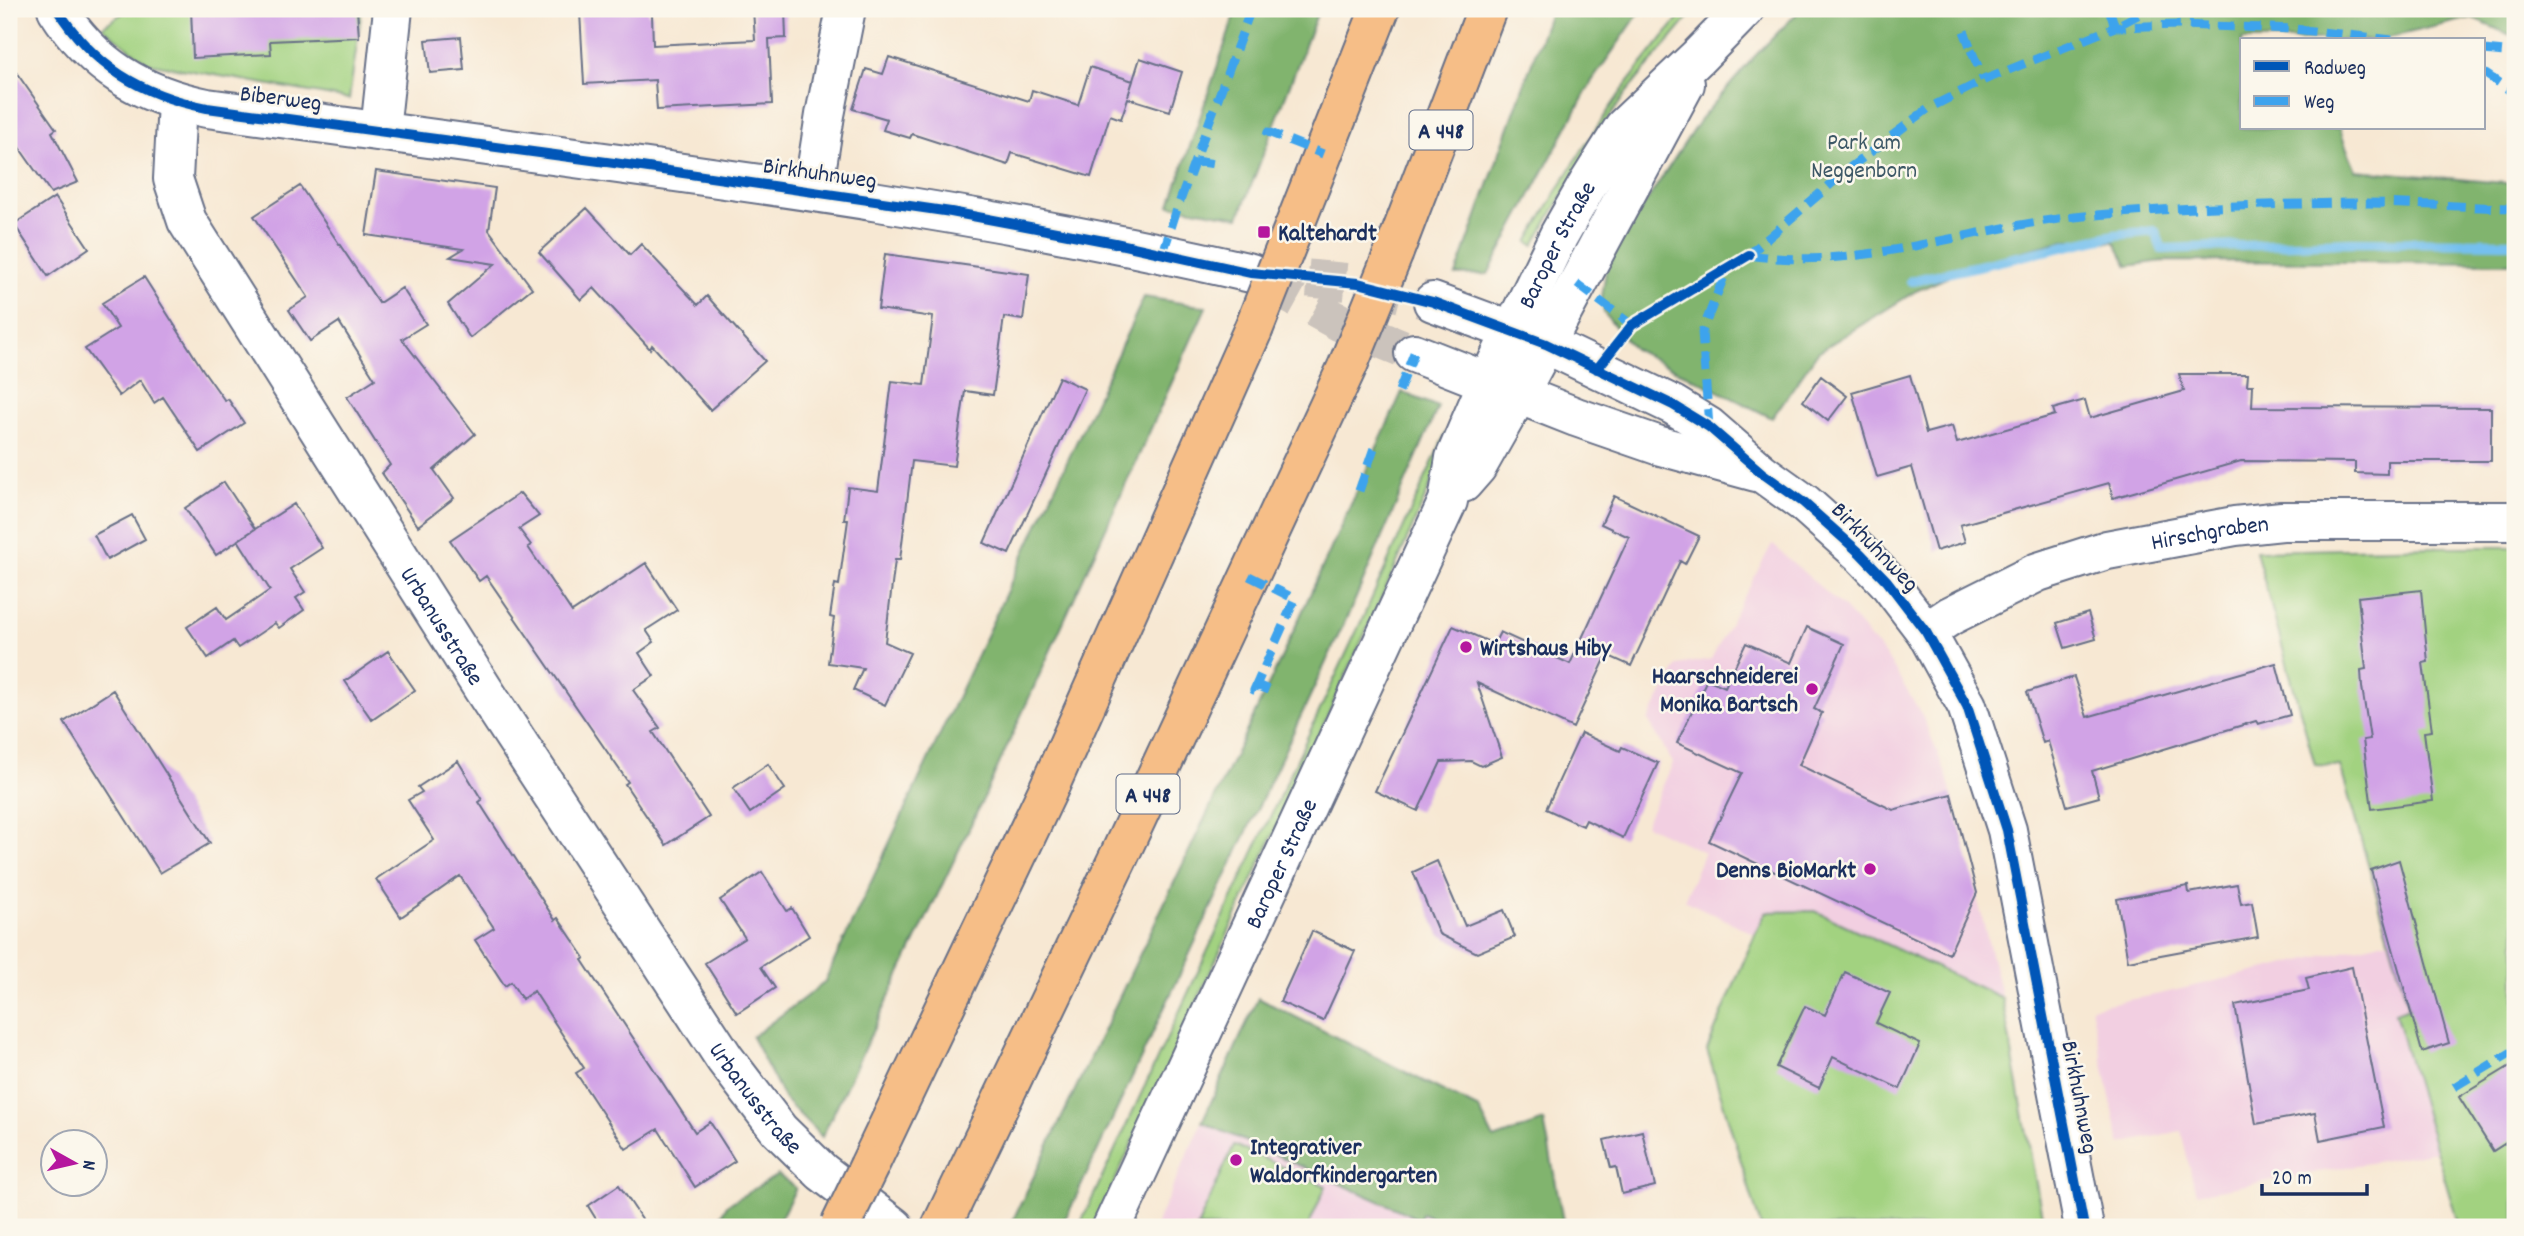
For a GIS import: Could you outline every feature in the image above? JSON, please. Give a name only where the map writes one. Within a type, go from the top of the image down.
[{"type":"highway","points":[[840,1227],[1048,790],[1253,330],[1380,9]]},
{"type":"highway","name":"A 448","points":[[943,1224],[1348,365],[1487,9]]},
{"type":"street","points":[[57,9],[70,30],[101,62],[126,79],[177,102]]},
{"type":"street","points":[[380,131],[393,9]]},
{"type":"street","points":[[813,191],[846,9]]},
{"type":"street","name":"Baroper Straße","points":[[1112,1227],[1448,501],[1455,458],[1504,387],[1528,338],[1698,57],[1745,9]]},
{"type":"street","name":"Biberweg","points":[[177,102],[380,131]]},
{"type":"street","name":"Urbanusstraße","points":[[177,102],[173,179],[187,221],[483,689],[725,1059],[779,1130],[822,1172],[894,1227]]},
{"type":"street","name":"Birkhuhnweg","points":[[380,131],[813,191],[1033,227],[1251,273]]},
{"type":"street","name":"Birkhuhnweg","points":[[1433,302],[1528,338],[1673,405],[1709,427],[1762,474],[1804,503],[1860,553],[1887,581],[1926,632],[1967,706],[2007,831],[2084,1227]]},
{"type":"street","name":"Birkhuhnweg","points":[[1414,353],[1657,445],[1762,474]]},
{"type":"street","name":"Hirschgraben","points":[[1926,632],[1950,616],[2038,572],[2120,547],[2235,526],[2282,521],[2515,521]]},
{"type":"shaded area","points":[[1772,544],[1845,609],[1888,659],[1922,715],[1947,776],[2002,998],[1815,911],[1766,912],[1755,934],[1684,900],[1704,852],[1645,825],[1673,763],[1648,720],[1678,665],[1711,659]]},
{"type":"shaded area","points":[[2390,940],[2410,1008],[2395,1013],[2436,1151],[2196,1194],[2181,1131],[2120,1144],[2091,1007],[2160,994]]},
{"type":"shaded area","name":"Integrativer Waldorfkindergarten","points":[[1202,1122],[1418,1218],[1421,1213],[1453,1227],[1155,1227]]},
{"type":"green space","points":[[129,9],[362,9],[349,99],[148,63],[102,27]]},
{"type":"green space","points":[[1237,9],[1319,9],[1239,217],[1170,205]]},
{"type":"green space","points":[[1551,9],[1642,9],[1592,81],[1488,274],[1456,275]]},
{"type":"green space","points":[[1687,9],[1696,9],[1626,93],[1593,142],[1534,245],[1528,242],[1601,121],[1642,64]]},
{"type":"green space","name":"Park am Neggenborn","points":[[1801,9],[2515,9],[2515,37],[2471,18],[2387,38],[2240,38],[2240,130],[2341,130],[2356,170],[2515,184],[2515,263],[2163,261],[2128,266],[2115,242],[2065,240],[1982,262],[1916,291],[1818,352],[1772,418],[1634,349],[1604,313],[1602,297],[1610,257],[1699,121],[1754,57]]},
{"type":"green space","points":[[1144,297],[1206,307],[986,793],[822,1137],[785,1100],[752,1037],[824,983]]},
{"type":"green space","points":[[1402,392],[1438,407],[1355,600],[1068,1214],[1058,1227],[1019,1227],[1011,1224],[1278,665]]},
{"type":"green space","points":[[1446,432],[1442,459],[1389,581],[1094,1227],[1079,1227],[1367,609]]},
{"type":"green space","points":[[2515,547],[2515,1227],[2459,1227],[2395,1013],[2409,1008],[2340,766],[2315,765],[2256,551]]},
{"type":"green space","points":[[1815,911],[2002,998],[2044,1227],[1761,1227],[1707,1050],[1766,912]]},
{"type":"green space","points":[[1258,998],[1479,1109],[1494,1139],[1544,1121],[1564,1226],[1453,1227],[1422,1213],[1419,1219],[1202,1122]]},
{"type":"green space","points":[[1234,1145],[1326,1186],[1308,1227],[1197,1227]]},
{"type":"green space","points":[[778,1175],[796,1188],[776,1227],[715,1227],[727,1205]]},
{"type":"building","points":[[191,9],[357,9],[359,37],[270,41],[271,54],[193,58]]},
{"type":"building","points":[[648,9],[648,14],[652,14],[653,45],[755,40],[753,9],[785,9],[786,38],[769,39],[772,104],[657,110],[655,80],[584,84],[580,12]]},
{"type":"building","points":[[461,37],[464,70],[430,73],[426,40]]},
{"type":"building","points":[[889,57],[1029,101],[1032,90],[1078,105],[1090,67],[1133,81],[1140,58],[1182,72],[1170,111],[1128,98],[1121,119],[1110,115],[1091,177],[1012,153],[1008,165],[912,134],[910,138],[883,130],[887,119],[853,109],[866,69],[883,74]]},
{"type":"building","points":[[9,62],[56,129],[52,132],[78,182],[51,193],[9,133]]},
{"type":"building","points":[[376,171],[495,188],[489,230],[532,288],[470,338],[448,304],[495,264],[450,257],[463,249],[366,235]]},
{"type":"building","points":[[300,186],[379,303],[402,288],[426,324],[402,339],[475,434],[434,470],[454,498],[418,526],[382,473],[390,465],[347,397],[375,379],[339,322],[310,341],[289,310],[308,297],[254,216]]},
{"type":"building","points":[[55,197],[89,248],[48,276],[14,224]]},
{"type":"building","points":[[587,208],[630,255],[641,244],[698,305],[707,296],[765,361],[710,410],[652,345],[650,349],[594,288],[581,300],[539,252]]},
{"type":"building","points":[[885,254],[1029,274],[1023,320],[1004,317],[993,395],[965,391],[954,466],[912,461],[900,560],[895,560],[885,642],[910,653],[885,705],[853,690],[863,668],[828,663],[834,618],[830,617],[835,584],[839,585],[848,520],[844,520],[848,487],[878,491],[892,381],[924,385],[933,317],[878,309]]},
{"type":"building","points":[[144,277],[203,370],[244,423],[200,452],[163,397],[154,403],[140,380],[119,396],[85,349],[118,328],[102,303]]},
{"type":"building","points":[[2179,374],[2248,374],[2247,385],[2253,385],[2252,407],[2491,408],[2491,461],[2387,461],[2387,474],[2355,473],[2355,462],[2241,461],[2113,498],[2109,483],[1960,525],[1965,542],[1936,551],[1912,467],[1877,477],[1852,392],[1910,375],[1926,433],[1952,426],[1957,443],[2055,415],[2053,409],[2085,400],[2090,418],[2184,391]]},
{"type":"building","points":[[1821,376],[1847,396],[1828,421],[1803,401]]},
{"type":"building","points":[[1059,377],[1085,389],[1009,554],[984,543]]},
{"type":"building","points":[[224,482],[255,529],[216,555],[185,508]]},
{"type":"building","points":[[520,493],[539,516],[519,529],[531,545],[528,547],[572,612],[646,563],[677,610],[646,630],[654,642],[639,653],[654,676],[633,690],[660,728],[653,732],[709,817],[666,845],[625,784],[628,782],[486,576],[479,581],[450,540]]},
{"type":"building","points":[[1614,496],[1699,536],[1685,564],[1680,561],[1631,666],[1607,655],[1573,728],[1477,683],[1502,757],[1481,766],[1471,761],[1441,762],[1418,811],[1375,791],[1453,626],[1494,644],[1500,632],[1570,664],[1629,537],[1601,524]]},
{"type":"building","points":[[294,504],[322,548],[290,569],[305,592],[296,598],[304,610],[279,628],[275,623],[238,648],[233,641],[208,658],[187,627],[217,607],[226,620],[270,590],[238,540]]},
{"type":"building","points":[[132,515],[145,539],[107,560],[94,535]]},
{"type":"building","points":[[2421,590],[2428,662],[2423,663],[2432,731],[2424,732],[2433,801],[2372,809],[2363,740],[2370,739],[2362,687],[2361,670],[2366,669],[2358,597]]},
{"type":"building","points":[[2088,613],[2096,639],[2065,648],[2057,623]]},
{"type":"building","name":"Denns BioMarkt","points":[[1807,627],[1844,644],[1814,709],[1822,713],[1799,765],[1893,810],[1951,794],[1977,893],[1949,954],[1709,841],[1742,773],[1677,743],[1707,679],[1725,687],[1746,643],[1791,663]]},
{"type":"building","points":[[388,651],[415,690],[372,720],[345,681]]},
{"type":"building","points":[[2276,663],[2290,715],[2258,724],[2256,721],[2092,771],[2099,797],[2067,806],[2048,741],[2043,743],[2027,692],[2074,677],[2087,717]]},
{"type":"building","points":[[113,690],[210,843],[160,873],[64,722]]},
{"type":"building","points":[[1581,733],[1620,751],[1622,747],[1658,763],[1623,838],[1586,820],[1583,826],[1546,809]]},
{"type":"building","points":[[458,761],[482,800],[479,802],[555,920],[558,918],[585,958],[582,960],[695,1132],[710,1122],[735,1161],[695,1187],[658,1129],[626,1149],[576,1073],[584,1068],[534,991],[522,999],[511,982],[505,986],[475,940],[494,928],[460,876],[401,917],[376,879],[434,840],[408,800],[422,792],[418,787]]},
{"type":"building","points":[[768,764],[785,789],[750,813],[733,788]]},
{"type":"building","points":[[2399,860],[2449,1043],[2422,1052],[2371,870]]},
{"type":"building","points":[[1437,861],[1465,926],[1504,910],[1515,937],[1477,953],[1439,934],[1413,872]]},
{"type":"building","points":[[762,872],[787,911],[792,908],[809,936],[761,967],[775,988],[737,1013],[705,963],[745,938],[720,900]]},
{"type":"building","points":[[2237,884],[2241,904],[2252,902],[2258,937],[2128,961],[2117,899],[2188,886],[2189,893]]},
{"type":"building","points":[[1312,931],[1355,951],[1323,1021],[1280,1002]]},
{"type":"building","points":[[2352,967],[2384,1127],[2320,1140],[2315,1113],[2256,1124],[2235,1005],[2309,990],[2306,978]]},
{"type":"building","points":[[1845,972],[1890,993],[1876,1023],[1920,1044],[1900,1089],[1833,1057],[1819,1088],[1776,1067],[1805,1006],[1825,1015]]},
{"type":"building","points":[[2515,1063],[2515,1137],[2493,1151],[2459,1097]]},
{"type":"building","points":[[1642,1131],[1655,1186],[1622,1194],[1616,1167],[1611,1168],[1604,1140]]},
{"type":"building","points":[[619,1185],[647,1227],[601,1227],[588,1206]]},
{"type":"waterway","points":[[1911,281],[2115,235],[2155,231],[2162,249],[2350,242],[2515,243]]},
{"type":"tunnel","points":[[1251,273],[1358,283],[1433,302]]},
{"type":"tunnel","points":[[1265,281],[1341,323],[1414,353]]},
{"type":"marked path","points":[[1163,253],[1251,9]]},
{"type":"marked path","points":[[2109,9],[2115,27],[2149,9]]},
{"type":"marked path","points":[[1746,257],[1852,166],[1929,108],[1984,80],[2115,27],[2182,25],[2295,29],[2374,38]]},
{"type":"marked path","points":[[1964,31],[1970,46]]},
{"type":"marked path","points":[[1971,50],[1984,80]]},
{"type":"marked path","points":[[2486,50],[2515,53]]},
{"type":"marked path","points":[[2486,74],[2515,94]]},
{"type":"marked path","points":[[1267,136],[1268,132],[1323,154]]},
{"type":"marked path","points":[[1195,161],[1214,164]]},
{"type":"marked path","points":[[1749,255],[1790,259],[1831,258],[1912,246],[2034,222],[2180,209],[2356,203],[2515,208]]},
{"type":"marked path","points":[[1709,427],[1702,332],[1727,269]]},
{"type":"marked path","points":[[1577,284],[1632,325]]},
{"type":"marked path","points":[[1399,391],[1414,353]]},
{"type":"marked path","points":[[1359,491],[1374,448]]},
{"type":"marked path","points":[[1249,576],[1295,599],[1254,690],[1262,694],[1266,684]]},
{"type":"marked path","points":[[2454,1087],[2515,1050]]},
{"type":"cycle path","points":[[57,9],[86,47],[121,75],[161,95],[207,108],[951,212],[1115,243],[1251,273],[1358,283],[1433,302],[1546,344],[1673,405],[1709,427],[1762,473],[1804,503],[1860,553],[1887,581],[1926,632],[1967,706],[2007,830],[2084,1227]]},
{"type":"cycle path","points":[[1597,369],[1632,325],[1749,255]]},
{"type":"place","name":"Kaltehardt","points":[[1264,232]]},
{"type":"place","name":"Wirtshaus Hiby","points":[[1466,647]]},
{"type":"place","name":"Haarschneiderei Monika Bartsch","points":[[1812,689]]},
{"type":"place","name":"Denns BioMarkt","points":[[1870,869]]},
{"type":"place","name":"Integrativer Waldorfkindergarten","points":[[1236,1160]]}]
